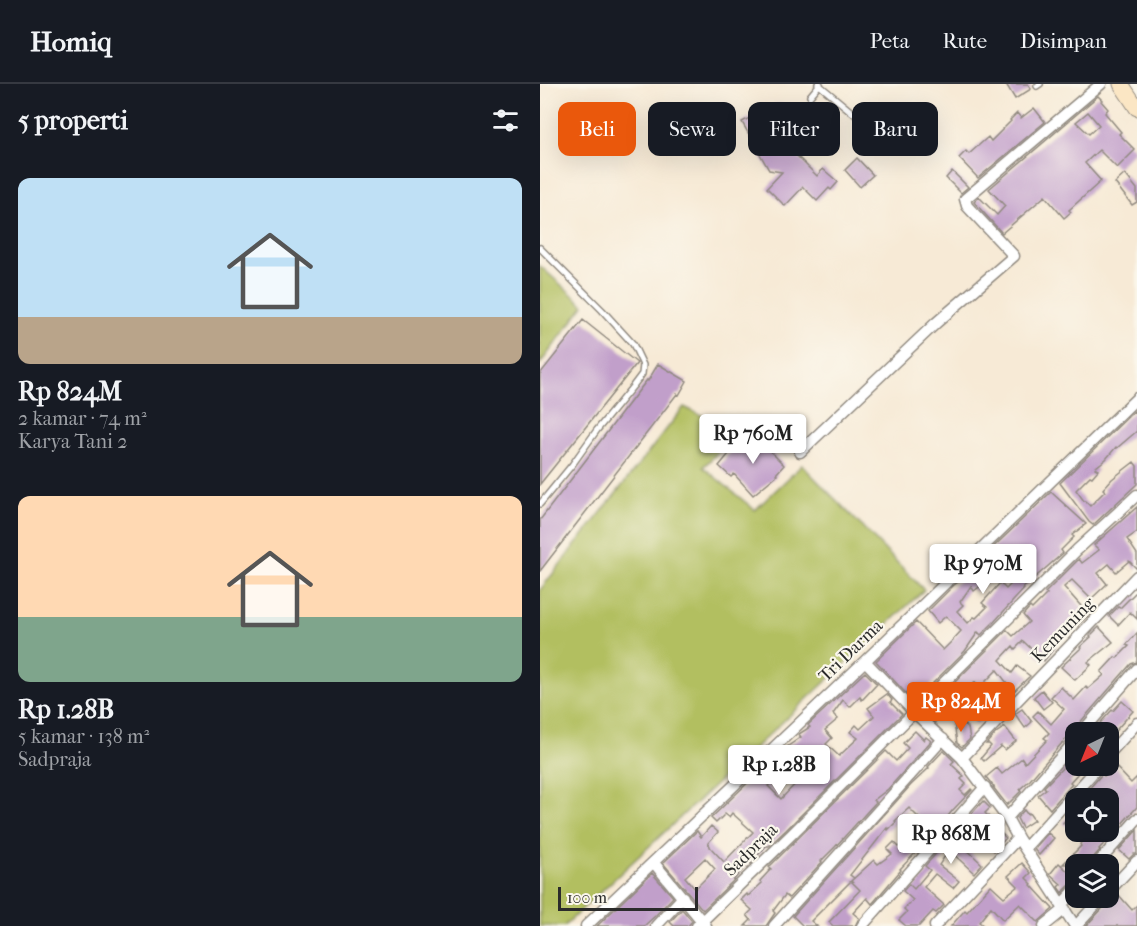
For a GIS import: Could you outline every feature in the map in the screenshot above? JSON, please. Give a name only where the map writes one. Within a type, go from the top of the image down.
[{"type":"street","points":[[800,452],[913,344],[1014,256],[967,206],[965,199],[1101,84]]},
{"type":"street","points":[[1121,84],[1137,108]]},
{"type":"street","name":"Tri Darma","points":[[586,926],[1137,398]]},
{"type":"street","name":"Sadpraja","points":[[702,924],[1077,550],[1137,495]]},
{"type":"street","name":"Kemuning","points":[[962,758],[1137,576]]},
{"type":"street","points":[[865,661],[962,758],[985,787],[1075,926],[1092,908]]},
{"type":"street","points":[[1091,722],[1137,669]]},
{"type":"street","points":[[1119,743],[1137,723]]},
{"type":"street","points":[[774,926],[943,739]]},
{"type":"street","points":[[1007,818],[1065,752]]},
{"type":"street","points":[[1025,848],[1090,776]]},
{"type":"street","points":[[862,926],[985,787]]},
{"type":"street","points":[[1106,854],[1137,819]]},
{"type":"street","points":[[935,926],[1018,838]]},
{"type":"street","points":[[1119,880],[1137,861]]},
{"type":"street","points":[[654,862],[702,924]]},
{"type":"street","points":[[656,926],[683,897]]},
{"type":"street","points":[[1044,926],[1065,904]]},
{"type":"lane","points":[[810,96],[819,84],[852,112]]},
{"type":"lane","points":[[540,248],[633,344],[643,365],[642,374],[540,504]]},
{"type":"green space","points":[[540,266],[584,305],[540,364]]},
{"type":"green space","points":[[684,407],[738,433],[703,467],[755,510],[802,465],[924,590],[564,926],[540,926],[540,590]]},
{"type":"building","points":[[1006,84],[1028,84],[1031,89],[1015,99]]},
{"type":"building","points":[[1098,96],[1108,109],[1105,113],[1121,132],[1119,134],[1135,150],[1117,168],[1099,150],[1085,163],[1101,181],[1069,210],[1071,212],[1064,218],[1045,196],[1002,233],[974,202],[979,197],[997,215],[1005,206],[989,189]],"holes":[[[1088,112],[1099,125],[1089,134],[1076,122]]]},
{"type":"building","points":[[1034,108],[1045,122],[978,178],[959,158],[966,151],[969,154],[988,137],[991,141],[1017,113],[1021,118]]},
{"type":"building","points":[[748,119],[748,133],[742,122]]},
{"type":"building","points":[[761,156],[797,156],[817,176],[823,169],[838,182],[817,201],[803,187],[785,206],[767,188],[782,172],[769,170]]},
{"type":"building","points":[[857,158],[873,175],[860,187],[845,170]]},
{"type":"building","points":[[952,171],[968,187],[961,193],[946,178]]},
{"type":"building","points":[[1125,174],[1137,189],[1137,202],[1132,205],[1115,183]]},
{"type":"building","points":[[583,320],[637,363],[540,484],[540,374]]},
{"type":"building","points":[[658,364],[687,381],[679,395],[677,394],[540,571],[540,520],[648,381]]},
{"type":"building","points":[[1134,411],[1137,414],[1137,431],[1116,447],[1095,468],[1098,470],[1092,477],[1090,476],[1076,490],[1090,506],[1105,491],[1103,489],[1112,479],[1134,462],[1137,466],[1137,484],[1093,525],[1060,483]]},
{"type":"building","points":[[757,435],[784,465],[777,475],[753,495],[734,474],[731,477],[719,466],[733,449],[736,452]]},
{"type":"building","points":[[1051,492],[1086,524],[1072,535],[1074,537],[1061,550],[1063,553],[1023,588],[981,635],[978,632],[965,651],[914,702],[876,661],[916,622],[943,650],[961,631],[946,616],[938,623],[928,611],[954,585],[970,574],[981,559]],"holes":[[[1011,552],[1022,563],[1011,572],[1017,578],[1006,589],[1000,583],[982,603],[987,607],[976,618],[974,617],[968,623],[957,611],[963,605],[960,602],[971,586],[974,591],[994,576],[984,566],[997,556],[1002,561]]]},
{"type":"building","points":[[1137,507],[1137,532],[1127,539],[1137,554],[1137,569],[1129,561],[1116,572],[1109,564],[1098,573],[1107,584],[1091,599],[1072,580],[1064,587],[1089,615],[1072,631],[1069,628],[1054,644],[1056,646],[1044,661],[1023,641],[1015,649],[1013,646],[1000,660],[1012,673],[1017,666],[1030,676],[1011,694],[1012,696],[1002,703],[1002,706],[991,713],[989,711],[977,724],[946,691],[1007,630],[1013,636],[1029,622],[1023,615],[1047,594],[1045,593],[1079,559],[1082,563],[1099,550],[1094,545]],"holes":[[[997,670],[1007,683],[994,693],[985,682]],[[975,682],[988,696],[974,707],[963,695]]]},
{"type":"building","points":[[1137,591],[1137,619],[1130,612],[1118,625],[1109,616]]},
{"type":"building","points":[[1099,627],[1113,642],[1088,662],[1091,665],[1075,680],[1061,667]]},
{"type":"building","points":[[1137,633],[1137,662],[1131,664],[1080,722],[1065,722],[1065,740],[1007,805],[986,777],[997,768],[1002,774],[1022,758],[1025,763],[1047,740],[1044,738],[1049,733],[1033,716],[1038,711],[1051,724],[1064,709],[1051,697],[1061,687],[1074,700],[1086,687],[1088,689],[1104,675],[1101,672],[1129,646],[1126,645]]},
{"type":"building","points":[[865,672],[877,684],[862,700],[860,697],[850,707],[843,700],[833,714],[838,719],[825,730],[832,738],[826,744],[839,756],[858,738],[850,732],[856,725],[860,729],[874,716],[868,708],[887,694],[892,700],[890,702],[902,714],[786,830],[769,846],[766,846],[751,864],[749,862],[703,910],[663,863],[697,831],[701,837],[711,826],[718,832],[708,843],[724,862],[753,832],[732,813],[729,817],[725,814],[716,823],[711,818],[781,751],[801,737],[799,734],[810,727],[808,725]],"holes":[[[792,765],[802,777],[781,799],[768,786],[780,772],[782,774]],[[705,858],[715,869],[695,889],[685,877]]]},
{"type":"building","points":[[1042,690],[1052,702],[1043,709],[1034,697]]},
{"type":"building","points":[[936,701],[946,710],[935,722],[925,712]]},
{"type":"building","points":[[1122,701],[1133,711],[1119,727],[1119,722],[1101,722]]},
{"type":"building","points":[[1022,709],[1032,722],[1025,728],[1015,714]]},
{"type":"building","points":[[953,716],[968,728],[970,739],[962,747],[957,743]]},
{"type":"building","points":[[1005,727],[1016,741],[1005,750],[1001,746],[984,761],[981,758],[991,746],[986,744]]},
{"type":"building","points":[[915,731],[924,740],[926,737],[931,741],[888,789],[874,800],[876,802],[789,898],[785,895],[773,911],[775,913],[766,926],[745,926],[751,920],[747,915],[752,910],[741,900],[762,883],[760,881],[771,869],[769,867],[886,751],[896,761],[908,748],[903,743]]},
{"type":"building","points":[[944,751],[954,761],[951,764],[964,776],[961,779],[966,784],[960,790],[965,795],[972,790],[938,829],[936,827],[923,841],[925,843],[900,869],[872,904],[867,898],[853,913],[859,918],[855,926],[833,926],[829,922],[860,890],[851,881],[811,921],[817,926],[803,926],[793,916]],"holes":[[[909,808],[919,818],[912,826],[917,831],[899,847],[894,842],[887,849],[892,854],[878,864],[874,860],[851,881],[854,878],[850,875],[887,828],[888,830]]]},
{"type":"building","points":[[1065,765],[1065,776],[1075,776],[1070,782],[1072,784],[1065,788],[1065,792],[1050,809],[1038,795],[1046,789],[1044,787]]},
{"type":"building","points":[[1119,770],[1131,783],[1137,777],[1137,807],[1119,827],[1119,788],[1090,788],[1100,776],[1119,776]]},
{"type":"building","points":[[983,801],[990,808],[985,813],[995,823],[997,821],[1002,826],[998,830],[1006,838],[994,851],[975,830],[960,843],[982,864],[974,873],[949,850],[939,865],[959,881],[953,888],[935,874],[924,887],[944,905],[936,913],[933,911],[919,926],[906,926],[899,920],[907,912],[904,909],[913,900],[903,891],[909,884],[914,889],[930,870],[925,866]]},
{"type":"building","points":[[1024,810],[1034,820],[1022,828],[1017,818]]},
{"type":"building","points":[[1137,830],[1137,854],[1129,859],[1119,850]]},
{"type":"building","points":[[1048,833],[1054,838],[1039,855],[1034,849]]},
{"type":"building","points":[[1082,842],[1105,842],[1096,854],[1073,854],[1081,846]]},
{"type":"building","points":[[1022,863],[1031,873],[1026,878],[1053,909],[1038,922],[1020,904],[1003,920],[991,907],[979,922],[984,926],[951,926],[991,885],[1004,897],[1018,886],[1008,876]]},
{"type":"building","points":[[1059,863],[1065,869],[1065,890],[1062,893],[1058,887],[1061,884],[1050,874]]},
{"type":"building","points":[[652,873],[673,897],[655,916],[644,926],[597,926]]},
{"type":"building","points":[[1119,895],[1132,910],[1137,905],[1137,926],[1086,926],[1103,908],[1119,908]]},
{"type":"building","points":[[682,909],[692,921],[688,926],[674,926],[670,922]]}]
